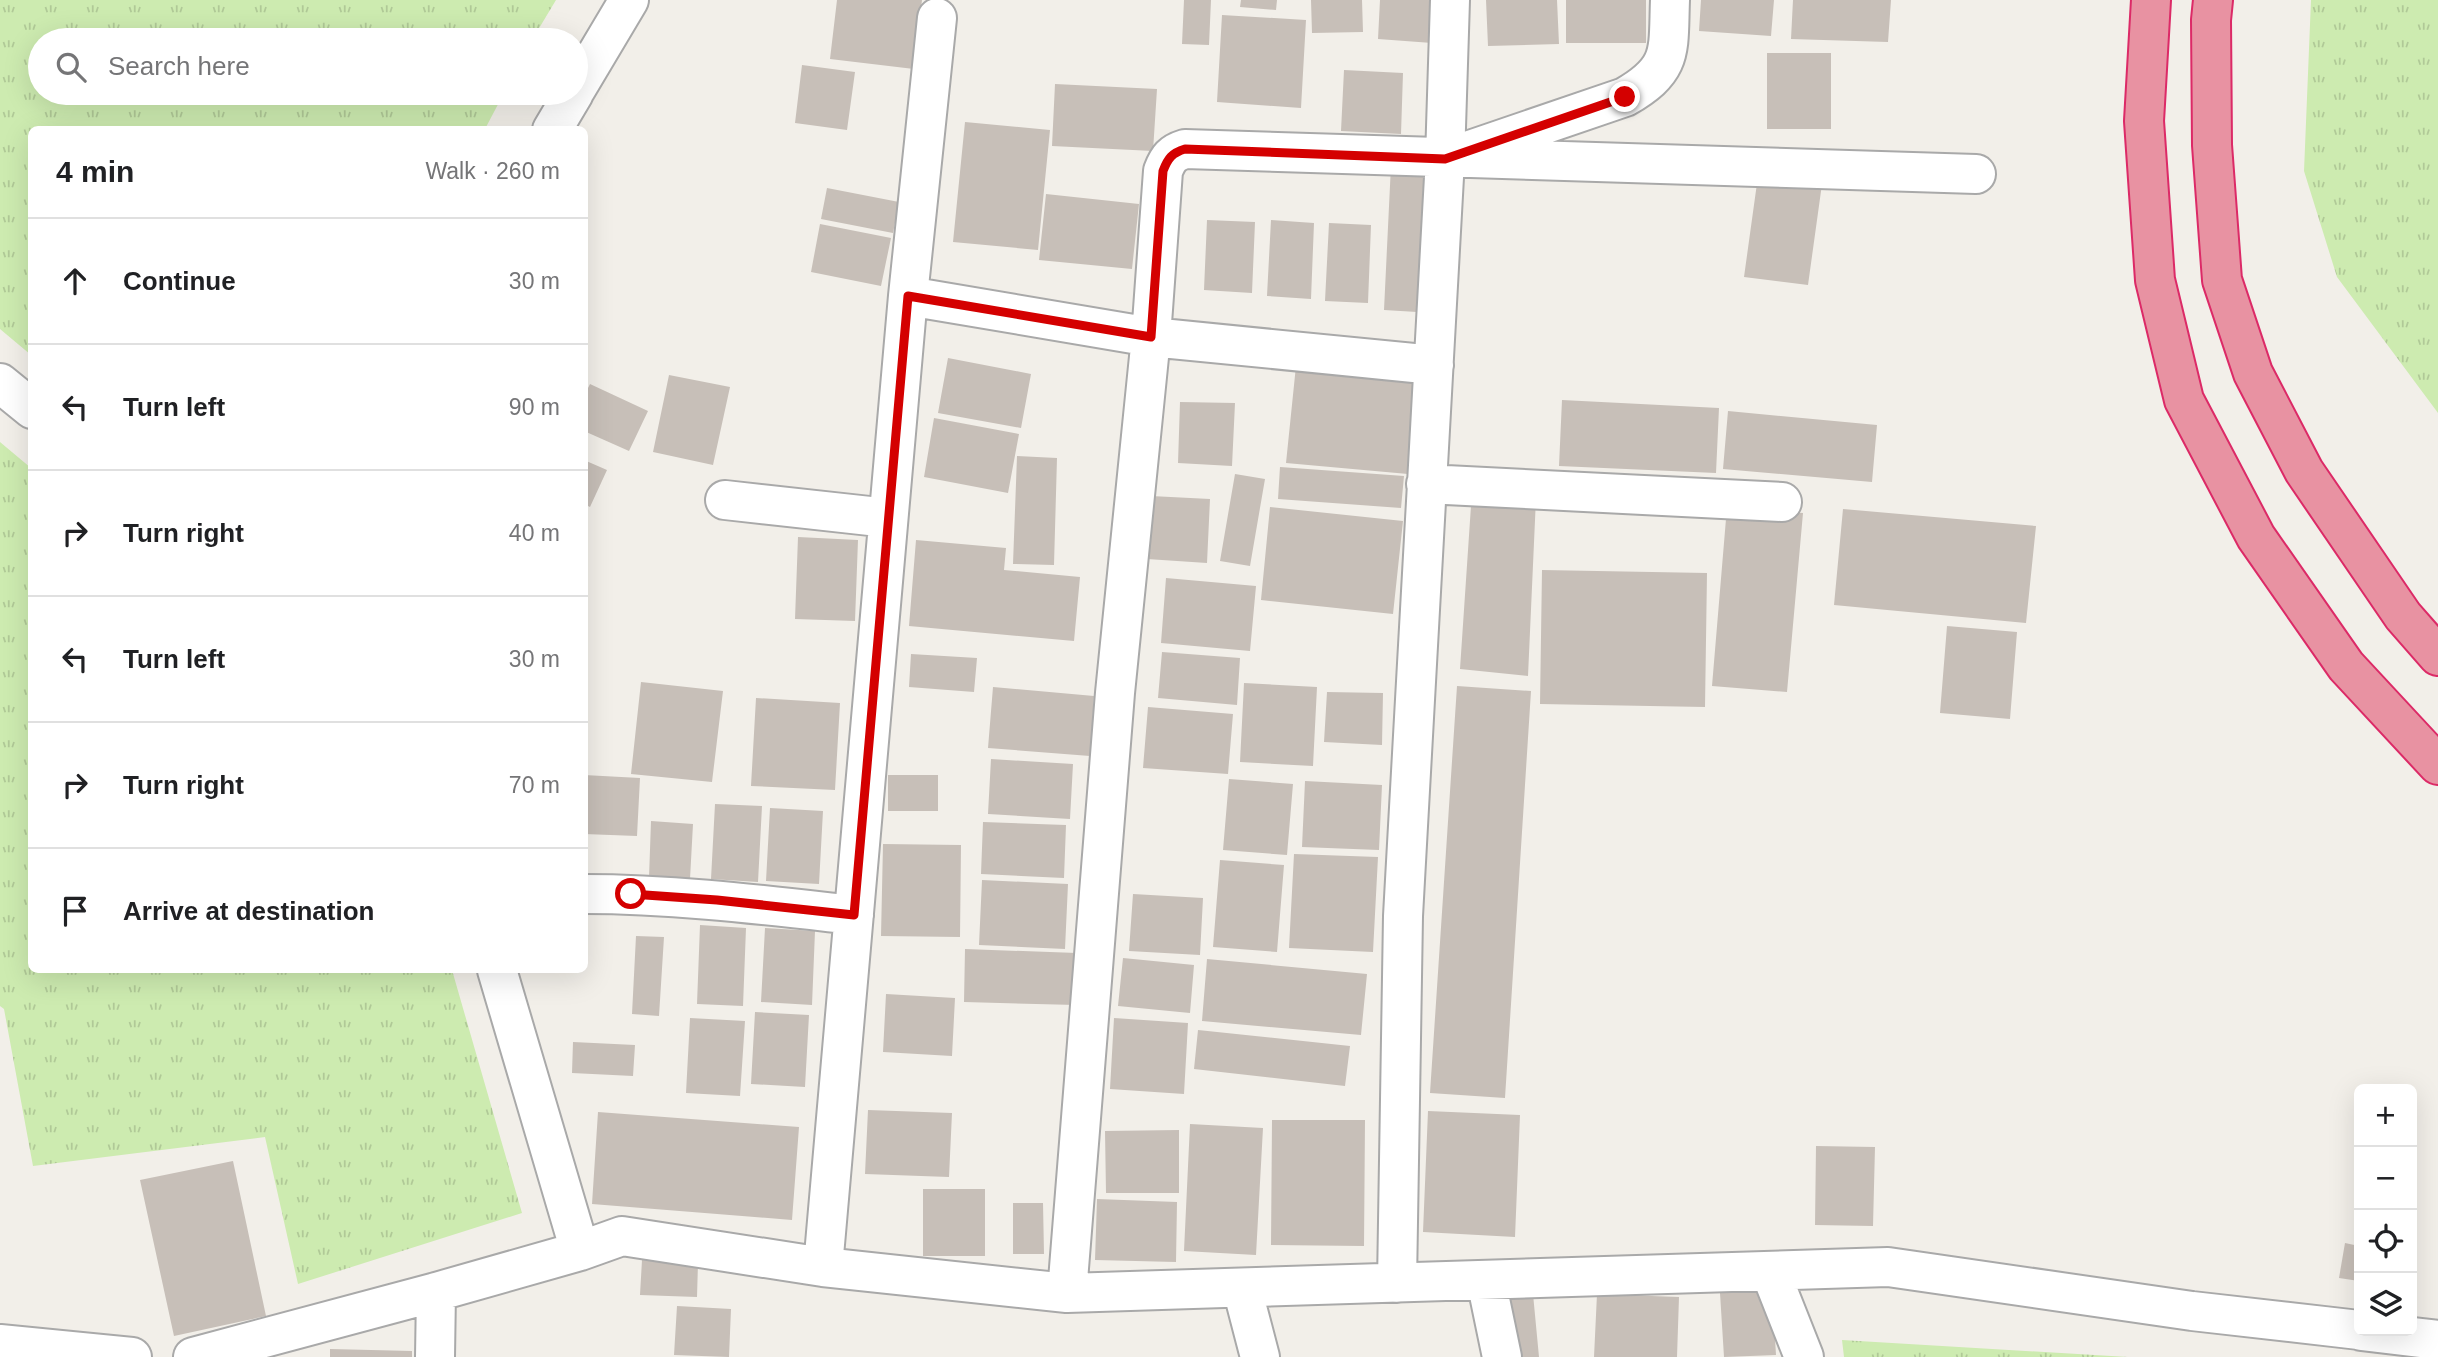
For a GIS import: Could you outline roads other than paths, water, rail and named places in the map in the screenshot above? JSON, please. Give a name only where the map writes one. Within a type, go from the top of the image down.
[{"type":"highway","points":[[2151,0],[2144,121],[2155,280],[2184,400],[2256,537],[2346,666],[2438,765]]},
{"type":"highway","points":[[2213,0],[2213,159],[2222,280],[2253,373],[2304,471],[2403,616],[2438,656]]},
{"type":"street","points":[[588,69],[629,0]]},
{"type":"street","points":[[1397,1283],[1403,916],[1445,159],[1450,0]]},
{"type":"street","points":[[1445,159],[1625,97],[1642,87],[1657,75],[1664,61],[1668,45],[1671,0]]},
{"type":"street","points":[[823,1267],[908,296],[937,18]]},
{"type":"street","points":[[554,126],[567,105]]},
{"type":"street","points":[[1067,1293],[1114,707],[1151,337],[1163,171],[1168,159],[1175,152],[1185,149],[1976,174]]},
{"type":"street","points":[[908,296],[1151,337],[1434,365]]},
{"type":"street","points":[[0,383],[28,407]]},
{"type":"street","points":[[1426,484],[1782,502]]},
{"type":"street","points":[[725,500],[888,518]]},
{"type":"street","points":[[588,894],[717,900],[854,915]]},
{"type":"street","points":[[498,973],[580,1251]]},
{"type":"street","points":[[193,1357],[436,1292],[580,1251],[622,1236],[823,1267],[1067,1293],[1888,1267],[2192,1311],[2354,1330]]},
{"type":"street","points":[[1770,1271],[1804,1357]]},
{"type":"street","points":[[1486,1280],[1502,1357]]},
{"type":"street","points":[[1242,1288],[1260,1357]]},
{"type":"street","points":[[435,1357],[436,1292]]},
{"type":"street","points":[[2403,1336],[2438,1340]]},
{"type":"street","points":[[0,1344],[132,1357]]}]
